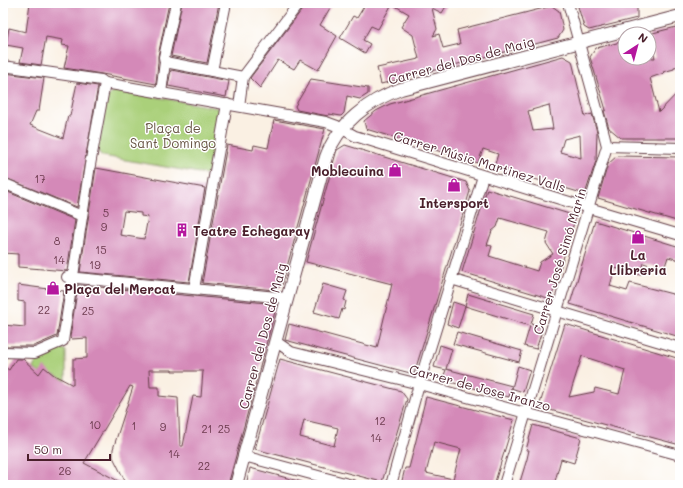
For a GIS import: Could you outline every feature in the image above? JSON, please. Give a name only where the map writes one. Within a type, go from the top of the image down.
[{"type":"street","points":[[161,92],[165,62],[164,57],[176,3]]},
{"type":"street","points":[[212,71],[226,3]]},
{"type":"street","points":[[3,66],[102,80],[104,83],[239,106],[243,77],[299,3]]},
{"type":"street","points":[[568,3],[607,146],[680,148]]},
{"type":"street","name":"Carrer del Dos de Maig","points":[[236,485],[326,156],[331,144],[342,128],[366,107],[389,93],[680,16]]},
{"type":"street","points":[[165,62],[243,77]]},
{"type":"street","points":[[3,352],[35,353],[63,341],[70,278],[104,83]]},
{"type":"street","points":[[194,289],[227,104]]},
{"type":"street","name":"Carrer Músic Martinez Valls","points":[[239,106],[326,122],[342,128],[355,136],[680,235]]},
{"type":"street","name":"Carrer José Simó Marín","points":[[504,485],[607,146]]},
{"type":"street","points":[[391,485],[419,384],[483,176]]},
{"type":"street","points":[[3,183],[82,216]]},
{"type":"street","points":[[70,278],[286,298]]},
{"type":"street","points":[[451,279],[680,348]]},
{"type":"street","name":"Carrer de Jose Iranzo","points":[[275,342],[291,352],[419,384],[680,456]]},
{"type":"street","points":[[244,456],[352,485]]},
{"type":"green space","name":"Plaça de Sant Domingo","points":[[117,90],[218,108],[221,111],[210,172],[205,174],[103,156],[100,154],[98,150],[107,98],[112,92]]},
{"type":"green space","points":[[60,347],[66,351],[66,381],[54,375],[40,373],[33,368],[36,362],[35,358]]},
{"type":"building","points":[[30,3],[169,3],[158,56],[156,84],[64,68],[69,46],[62,45],[63,40],[46,37],[41,65],[20,62],[23,48],[6,45],[9,28],[26,32]]},
{"type":"building","points":[[182,3],[219,3],[207,63],[171,56]]},
{"type":"building","points":[[305,3],[333,3],[320,25],[337,36],[318,70],[300,60],[294,69],[278,60],[260,88],[250,78],[304,7]]},
{"type":"building","points":[[366,3],[448,3],[442,13],[432,8],[437,29],[433,36],[439,34],[443,48],[460,44],[457,30],[552,6],[559,11],[563,30],[558,38],[381,84],[377,68],[419,59],[413,35],[401,27],[409,14],[392,4],[378,29],[371,26],[363,40],[370,44],[365,53],[340,38],[353,16],[357,18]]},
{"type":"building","points":[[577,3],[637,3],[637,18],[589,30],[584,27]]},
{"type":"building","points":[[680,26],[680,66],[674,67],[674,69],[650,78],[659,112],[680,90],[680,138],[621,138],[609,128],[604,111],[606,110],[590,57],[596,48],[617,43],[617,66],[657,66],[657,32]]},
{"type":"building","points":[[563,56],[572,61],[585,116],[592,114],[597,132],[596,161],[585,194],[494,167],[498,154],[483,149],[478,163],[366,129],[364,121],[376,111],[390,104]],"holes":[[[549,105],[553,129],[533,131],[528,111]],[[580,135],[581,158],[560,152],[564,139]]]},
{"type":"building","points":[[171,70],[229,81],[226,97],[168,86]]},
{"type":"building","points":[[4,73],[44,78],[39,111],[36,111],[30,125],[63,138],[68,116],[70,116],[77,83],[98,86],[77,207],[3,177]]},
{"type":"building","points":[[311,79],[368,88],[368,94],[360,99],[347,96],[344,113],[341,116],[329,114],[328,116],[297,110],[295,106]]},
{"type":"building","points":[[274,120],[325,129],[282,285],[275,290],[202,283],[227,145],[253,150],[254,145],[268,148]]},
{"type":"building","points":[[345,145],[466,182],[470,191],[414,374],[285,340],[289,324],[377,348],[392,284],[306,262],[337,150]]},
{"type":"building","points":[[617,156],[680,157],[680,222],[598,198],[608,164]]},
{"type":"building","points":[[96,168],[205,188],[189,282],[80,272]],"holes":[[[124,211],[141,213],[141,216],[148,217],[144,239],[120,235]]]},
{"type":"building","points":[[487,189],[576,216],[551,299],[462,272]],"holes":[[[500,218],[549,232],[546,243],[553,254],[540,262],[537,271],[489,256],[492,246],[487,245],[492,231],[497,227]]]},
{"type":"building","points":[[3,190],[75,220],[67,271],[18,267],[18,254],[3,253]]},
{"type":"building","points":[[595,221],[680,247],[680,260],[668,257],[664,269],[643,263],[640,275],[615,268],[610,286],[627,291],[630,283],[680,296],[680,337],[570,304]]},
{"type":"building","points":[[323,284],[347,291],[344,300],[346,301],[344,310],[342,309],[339,319],[314,312]]},
{"type":"building","points":[[18,285],[64,291],[57,336],[34,346],[3,346],[3,325],[25,327],[25,302],[18,301]]},
{"type":"building","points":[[78,285],[277,304],[228,485],[127,485],[113,457],[113,449],[133,387],[130,386],[84,463],[126,485],[3,485],[3,366],[9,370],[16,359],[23,359],[39,374],[44,367],[54,375],[73,385],[73,359],[87,358],[87,338],[72,339],[70,337]],"holes":[[[149,370],[203,371],[201,397],[193,396],[183,446],[180,446],[178,398],[159,396],[159,387],[150,387]]]},
{"type":"building","points":[[468,294],[534,314],[531,324],[543,328],[536,349],[524,346],[530,326],[465,306]]},
{"type":"building","points":[[453,302],[465,306],[458,328],[447,324]]},
{"type":"building","points":[[565,324],[680,359],[680,445],[539,407]],"holes":[[[582,356],[625,370],[619,394],[595,388],[594,392],[569,397]]]},
{"type":"building","points":[[457,332],[522,351],[519,362],[453,344]]},
{"type":"building","points":[[440,345],[452,349],[446,369],[512,386],[512,388],[518,366],[530,370],[523,392],[511,388],[509,397],[442,380],[446,370],[434,367]]},
{"type":"building","points":[[280,359],[401,391],[407,399],[382,482],[255,449]],"holes":[[[304,420],[338,428],[334,446],[300,437]]]},
{"type":"building","points":[[426,397],[514,420],[494,485],[401,485],[405,468],[409,468]],"holes":[[[434,442],[461,449],[453,479],[426,473]]]},
{"type":"building","points":[[533,425],[581,438],[574,463],[561,459],[554,485],[519,485],[527,459],[529,450],[526,450]]},
{"type":"building","points":[[250,468],[302,482],[301,485],[246,485]]},
{"type":"place","name":"Moblecuina","points":[[395,170]]},
{"type":"place","name":"Intersport","points":[[454,185]]},
{"type":"place","name":"Teatre Echegaray","points":[[182,230]]},
{"type":"place","name":"La Llibreria","points":[[638,237]]},
{"type":"place","name":"Plaça del Mercat","points":[[53,288]]}]
